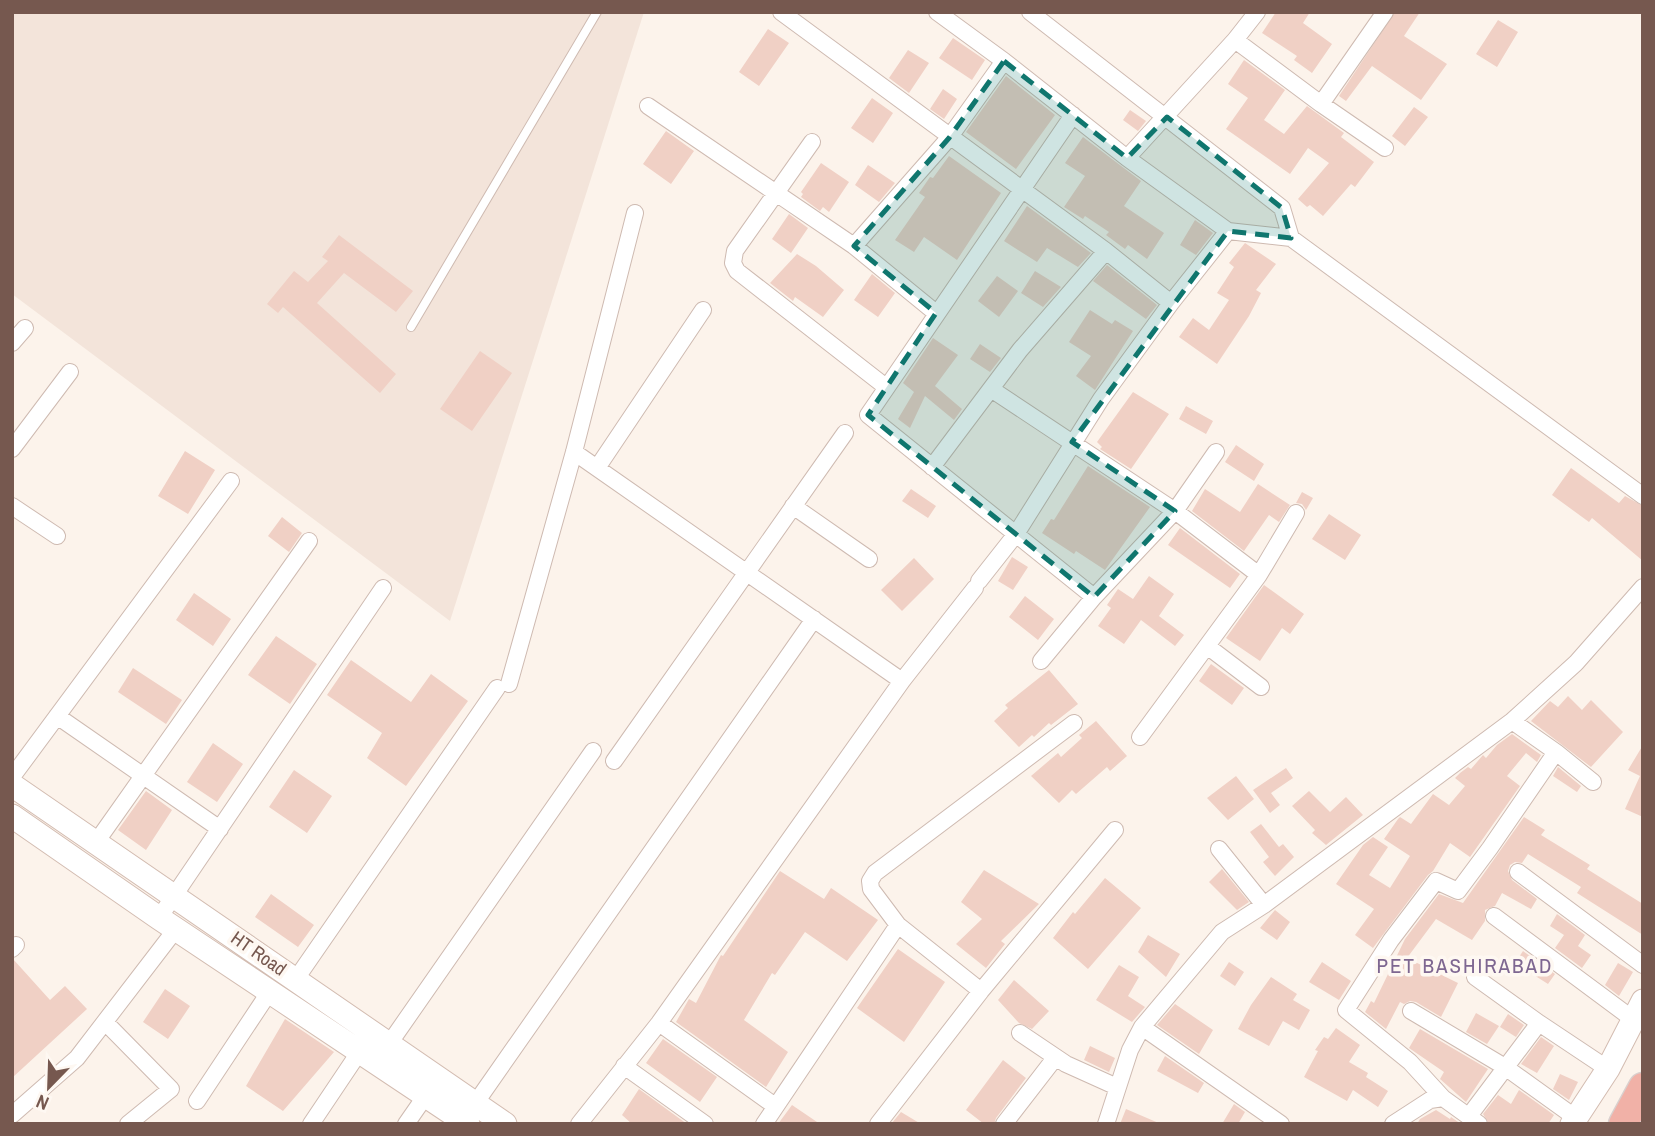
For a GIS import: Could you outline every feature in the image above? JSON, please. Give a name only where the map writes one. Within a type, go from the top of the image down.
[{"type":"highway","points":[[1623,1124],[1643,1087]]},
{"type":"street","points":[[780,12],[1106,251],[1171,303]]},
{"type":"street","points":[[937,12],[1227,231],[1291,238],[1643,496]]},
{"type":"street","points":[[1127,158],[1167,117],[1257,12]]},
{"type":"street","points":[[1321,103],[1385,12]]},
{"type":"street","points":[[1038,15],[1282,208],[1291,238]]},
{"type":"street","points":[[1235,40],[1385,148]]},
{"type":"street","points":[[854,246],[950,138],[1004,61]]},
{"type":"street","points":[[648,106],[854,246],[936,313]]},
{"type":"street","points":[[1073,115],[868,415],[1094,597]]},
{"type":"street","points":[[812,142],[735,251],[733,263],[737,271],[887,387]]},
{"type":"street","points":[[296,979],[503,686],[574,452],[635,213]]},
{"type":"street","points":[[579,1124],[659,1023],[902,681],[1016,534],[1072,442],[1171,303],[1227,231]]},
{"type":"street","points":[[932,467],[1020,350],[1106,251]]},
{"type":"street","points":[[597,468],[703,310]]},
{"type":"street","points":[[12,343],[25,328]]},
{"type":"street","points":[[12,449],[70,372]]},
{"type":"street","points":[[991,389],[1175,511],[1259,575]]},
{"type":"street","points":[[614,761],[845,433]]},
{"type":"street","points":[[574,452],[902,681]]},
{"type":"street","points":[[1041,662],[1094,597],[1175,511],[1216,452]]},
{"type":"street","points":[[12,777],[231,481]]},
{"type":"street","points":[[12,506],[57,536]]},
{"type":"street","points":[[793,506],[869,559]]},
{"type":"street","points":[[1140,737],[1259,575],[1296,513]]},
{"type":"street","points":[[97,841],[309,541]]},
{"type":"street","points":[[1106,1124],[1129,1050],[1142,1027],[1222,932],[1264,905],[1512,721],[1576,663],[1643,587]]},
{"type":"street","points":[[12,1115],[77,1058],[105,1022],[168,924],[175,895],[383,588]]},
{"type":"street","points":[[469,1116],[814,620]]},
{"type":"street","points":[[1207,646],[1261,687]]},
{"type":"street","points":[[57,716],[220,829]]},
{"type":"street","points":[[1512,721],[1593,782]]},
{"type":"street","points":[[981,991],[898,925],[871,889],[870,881],[874,873],[1074,723]]},
{"type":"street","points":[[311,1124],[593,751]]},
{"type":"street","points":[[1539,1023],[1505,1067],[1474,1120],[1443,1098],[1410,1062],[1346,1010],[1391,940],[1436,881],[1458,891],[1556,752]]},
{"type":"street","name":"HT Road","points":[[12,785],[296,979],[469,1116],[505,1124]]},
{"type":"street","name":"HT Road","points":[[12,816],[270,991],[374,1042]]},
{"type":"street","points":[[878,1124],[981,991],[1115,830]]},
{"type":"street","points":[[1219,849],[1264,905]]},
{"type":"street","points":[[1518,872],[1643,965]]},
{"type":"street","points":[[1411,1011],[1505,1067],[1574,1121],[1608,1069],[1638,1011],[1494,916]]},
{"type":"street","points":[[764,1124],[898,925]]},
{"type":"street","points":[[1475,977],[1608,1069]]},
{"type":"street","points":[[197,1101],[270,991]]},
{"type":"street","points":[[105,1022],[171,1089],[128,1124]]},
{"type":"street","points":[[659,1023],[775,1107]]},
{"type":"street","points":[[1142,1027],[1281,1124]]},
{"type":"street","points":[[1020,1034],[1055,1058],[1118,1087]]},
{"type":"street","points":[[1004,1124],[1055,1058]]},
{"type":"street","points":[[624,1066],[705,1124]]},
{"type":"street","points":[[406,1124],[432,1086]]},
{"type":"street","points":[[1393,1124],[1430,1100],[1443,1098]]},
{"type":"lane","points":[[411,327],[597,12]]},
{"type":"highlighted area","points":[[1004,61],[1127,158],[1167,117],[1282,208],[1291,238],[1228,231],[1072,442],[1175,511],[1094,597],[868,415],[936,313],[854,246],[949,138]]},
{"type":"shaded area","points":[[12,12],[644,12],[450,621],[12,294]]},
{"type":"building","points":[[1276,12],[1310,12],[1303,23],[1332,44],[1312,73],[1294,60],[1297,56],[1262,33]]},
{"type":"building","points":[[1395,12],[1420,12],[1404,36],[1447,64],[1421,100],[1372,66],[1346,101],[1339,96]]},
{"type":"building","points":[[1498,20],[1518,32],[1497,67],[1476,54]]},
{"type":"building","points":[[768,29],[789,43],[759,86],[739,72]]},
{"type":"building","points":[[953,38],[985,60],[972,80],[939,58]]},
{"type":"building","points":[[908,50],[929,63],[909,93],[889,78]]},
{"type":"building","points":[[1244,60],[1285,90],[1264,120],[1284,134],[1307,106],[1344,133],[1341,137],[1374,162],[1355,187],[1351,184],[1323,216],[1298,199],[1329,163],[1308,148],[1290,174],[1226,129],[1248,98],[1228,84]]},
{"type":"building","points":[[1006,76],[1055,115],[1016,169],[966,132]]},
{"type":"building","points":[[943,89],[957,99],[944,119],[930,109]]},
{"type":"building","points":[[872,98],[893,113],[873,143],[851,128]]},
{"type":"building","points":[[1414,107],[1428,117],[1405,146],[1392,136]]},
{"type":"building","points":[[1130,110],[1146,121],[1138,131],[1123,120]]},
{"type":"building","points":[[666,131],[694,151],[671,184],[643,164]]},
{"type":"building","points":[[1083,137],[1141,181],[1124,206],[1164,233],[1147,259],[1128,245],[1125,249],[1106,235],[1109,232],[1085,216],[1083,219],[1064,207],[1085,176],[1065,163]]},
{"type":"building","points":[[949,156],[1001,193],[957,260],[924,237],[914,252],[895,240],[925,197],[919,193]]},
{"type":"building","points":[[821,163],[849,182],[829,212],[823,207],[820,211],[801,197],[801,192]]},
{"type":"building","points":[[868,165],[895,183],[879,202],[855,185]]},
{"type":"building","points":[[1027,206],[1091,253],[1078,267],[1047,248],[1037,262],[1004,241]]},
{"type":"building","points":[[789,214],[808,228],[791,253],[772,239]]},
{"type":"building","points":[[1195,220],[1213,233],[1196,255],[1180,245]]},
{"type":"building","points":[[339,235],[413,291],[396,312],[344,273],[317,303],[396,374],[380,393],[283,307],[278,313],[267,304],[294,271],[308,282],[328,261],[322,257]]},
{"type":"building","points":[[1245,243],[1276,264],[1256,290],[1261,293],[1249,316],[1217,364],[1179,337],[1193,318],[1209,330],[1229,300],[1217,293],[1234,267],[1229,263]]},
{"type":"building","points":[[797,254],[844,290],[823,317],[795,297],[793,301],[770,283]]},
{"type":"building","points":[[1107,265],[1157,305],[1146,319],[1093,281]]},
{"type":"building","points":[[1035,271],[1061,287],[1043,307],[1021,293]]},
{"type":"building","points":[[872,274],[895,293],[878,317],[854,300]]},
{"type":"building","points":[[997,276],[1018,291],[999,317],[978,301]]},
{"type":"building","points":[[1090,310],[1112,324],[1115,320],[1133,331],[1095,390],[1076,376],[1091,356],[1069,342]]},
{"type":"building","points":[[933,338],[958,355],[935,386],[962,409],[954,420],[925,396],[910,428],[898,419],[914,392],[903,383]]},
{"type":"building","points":[[980,344],[1001,358],[990,372],[970,359]]},
{"type":"building","points":[[480,351],[512,373],[472,431],[440,409]]},
{"type":"building","points":[[1133,392],[1169,414],[1131,469],[1100,449],[1102,447],[1097,442]]},
{"type":"building","points":[[1186,406],[1213,421],[1206,434],[1179,419]]},
{"type":"building","points":[[1236,445],[1264,464],[1254,481],[1225,462]]},
{"type":"building","points":[[185,451],[215,470],[188,514],[158,496]]},
{"type":"building","points":[[1088,466],[1150,507],[1105,570],[1042,533],[1051,519],[1054,520]]},
{"type":"building","points":[[1571,468],[1619,503],[1625,496],[1643,506],[1643,561],[1592,518],[1589,522],[1552,495]]},
{"type":"building","points":[[1258,484],[1290,505],[1279,522],[1269,515],[1244,551],[1192,511],[1205,489],[1240,512]]},
{"type":"building","points":[[911,489],[936,506],[928,518],[902,501]]},
{"type":"building","points":[[1302,492],[1313,498],[1306,510],[1302,504],[1296,503]]},
{"type":"building","points":[[1329,514],[1361,535],[1345,560],[1312,539]]},
{"type":"building","points":[[282,517],[302,533],[289,552],[268,536]]},
{"type":"building","points":[[1180,528],[1240,574],[1230,588],[1168,545]]},
{"type":"building","points":[[1012,557],[1028,567],[1013,590],[998,581]]},
{"type":"building","points":[[914,558],[934,579],[902,611],[881,590]]},
{"type":"building","points":[[1149,576],[1174,594],[1159,616],[1184,635],[1175,646],[1141,620],[1124,644],[1098,626],[1111,608],[1107,605],[1118,589],[1133,599]]},
{"type":"building","points":[[1264,585],[1304,614],[1290,634],[1282,628],[1260,661],[1226,638]]},
{"type":"building","points":[[194,593],[231,619],[213,646],[176,620]]},
{"type":"building","points":[[1025,596],[1054,619],[1038,640],[1009,617]]},
{"type":"building","points":[[276,636],[317,664],[290,704],[248,675]]},
{"type":"building","points":[[351,660],[411,702],[431,674],[468,701],[406,786],[367,758],[382,733],[327,695]]},
{"type":"building","points":[[1211,664],[1244,688],[1232,705],[1199,681]]},
{"type":"building","points":[[133,668],[182,700],[166,724],[118,692]]},
{"type":"building","points":[[1049,670],[1078,704],[1019,747],[994,721],[1008,708],[1005,705]]},
{"type":"building","points":[[1568,696],[1582,710],[1591,700],[1623,732],[1591,767],[1531,721],[1550,701],[1558,707]]},
{"type":"building","points":[[1096,721],[1127,756],[1110,771],[1107,767],[1076,794],[1072,790],[1059,803],[1031,776],[1058,753],[1061,757],[1082,738],[1079,735]]},
{"type":"building","points":[[1512,734],[1541,755],[1537,762],[1526,753],[1507,776],[1520,786],[1470,857],[1450,843],[1433,871],[1373,948],[1355,935],[1374,909],[1336,884],[1363,845],[1373,837],[1388,847],[1369,875],[1390,888],[1410,856],[1384,839],[1398,819],[1400,817],[1411,824],[1433,794],[1449,805],[1465,786],[1455,778],[1468,767],[1471,769],[1483,755],[1486,758]]},
{"type":"building","points":[[213,743],[243,764],[217,802],[187,782]]},
{"type":"building","points":[[1643,745],[1643,817],[1625,809],[1640,776],[1628,770]]},
{"type":"building","points":[[1558,767],[1581,786],[1577,792],[1553,776]]},
{"type":"building","points":[[1286,768],[1293,778],[1271,793],[1280,805],[1270,813],[1253,790]]},
{"type":"building","points":[[294,770],[332,796],[307,833],[269,807]]},
{"type":"building","points":[[1236,776],[1254,799],[1228,820],[1207,798]]},
{"type":"building","points":[[146,791],[172,810],[146,850],[118,830]]},
{"type":"building","points":[[1309,791],[1330,812],[1346,797],[1363,815],[1326,845],[1312,833],[1315,830],[1292,806]]},
{"type":"building","points":[[1524,817],[1545,830],[1541,835],[1590,865],[1587,869],[1643,904],[1643,935],[1577,893],[1581,887],[1528,854],[1522,863],[1515,862],[1510,865],[1508,871],[1512,880],[1537,899],[1531,909],[1502,893],[1495,906],[1485,910],[1485,921],[1472,940],[1436,919],[1407,958],[1458,983],[1441,1017],[1416,1002],[1400,1002],[1386,1029],[1365,1012],[1371,1001],[1374,1003],[1405,939],[1439,894],[1463,903]]},
{"type":"building","points":[[1261,824],[1279,847],[1283,844],[1294,857],[1275,876],[1263,862],[1269,857],[1250,832]]},
{"type":"building","points":[[1222,869],[1249,902],[1237,910],[1209,882]]},
{"type":"building","points":[[984,870],[1039,904],[1001,941],[1005,944],[986,968],[956,944],[982,919],[961,902]]},
{"type":"building","points":[[780,871],[824,899],[831,888],[878,920],[847,961],[805,932],[775,975],[772,973],[744,1020],[788,1052],[766,1087],[676,1022],[689,999],[696,1003],[721,955],[723,956]]},
{"type":"building","points":[[1105,878],[1141,908],[1088,969],[1053,938]]},
{"type":"building","points":[[271,894],[314,925],[298,947],[255,917]]},
{"type":"building","points":[[1275,910],[1290,922],[1277,940],[1260,928]]},
{"type":"building","points":[[1557,914],[1585,935],[1578,946],[1591,955],[1582,968],[1555,948],[1564,935],[1550,926]]},
{"type":"building","points":[[1148,935],[1180,954],[1166,977],[1138,952]]},
{"type":"building","points":[[898,949],[945,982],[904,1042],[857,1008]]},
{"type":"building","points":[[1523,951],[1555,974],[1548,984],[1515,963]]},
{"type":"building","points":[[13,959],[50,1000],[65,986],[87,1009],[12,1078]]},
{"type":"building","points":[[1229,962],[1244,972],[1235,986],[1220,976]]},
{"type":"building","points":[[1322,962],[1351,981],[1339,1000],[1309,982]]},
{"type":"building","points":[[1618,963],[1633,972],[1619,996],[1605,985]]},
{"type":"building","points":[[1119,965],[1139,977],[1128,996],[1145,1007],[1132,1022],[1096,1000]]},
{"type":"building","points":[[1271,977],[1297,994],[1293,1000],[1310,1010],[1299,1030],[1283,1021],[1269,1046],[1238,1029]]},
{"type":"building","points":[[1014,980],[1049,1011],[1032,1029],[1019,1023],[998,1000]]},
{"type":"building","points":[[165,989],[190,1006],[168,1039],[143,1022]]},
{"type":"building","points":[[1175,1004],[1213,1030],[1199,1054],[1157,1025]]},
{"type":"building","points":[[1476,1013],[1499,1026],[1487,1044],[1466,1032]]},
{"type":"building","points":[[1508,1014],[1524,1025],[1516,1037],[1500,1027]]},
{"type":"building","points":[[285,1019],[334,1052],[283,1111],[246,1086]]},
{"type":"building","points":[[1336,1028],[1360,1045],[1349,1062],[1368,1073],[1366,1077],[1388,1091],[1378,1107],[1353,1090],[1347,1101],[1304,1077],[1318,1051],[1315,1050],[1324,1037],[1328,1039]]},
{"type":"building","points":[[1420,1029],[1488,1069],[1466,1102],[1440,1079],[1444,1072],[1409,1048]]},
{"type":"building","points":[[1541,1037],[1554,1046],[1537,1073],[1521,1064]]},
{"type":"building","points":[[663,1039],[717,1077],[700,1102],[646,1063]]},
{"type":"building","points":[[1090,1046],[1115,1058],[1109,1072],[1084,1060]]},
{"type":"building","points":[[1165,1056],[1204,1083],[1198,1093],[1157,1071]]},
{"type":"building","points":[[1003,1060],[1026,1078],[994,1124],[984,1124],[966,1110]]},
{"type":"building","points":[[1560,1074],[1578,1082],[1569,1100],[1553,1089]]},
{"type":"building","points":[[639,1089],[687,1124],[632,1124],[622,1115]]},
{"type":"building","points":[[1519,1090],[1554,1115],[1548,1124],[1489,1124],[1483,1114],[1498,1095],[1511,1104]]},
{"type":"building","points":[[1234,1104],[1245,1112],[1238,1124],[1222,1124]]},
{"type":"building","points":[[792,1105],[820,1124],[778,1124]]},
{"type":"building","points":[[1126,1109],[1161,1124],[1120,1124]]},
{"type":"building","points":[[1436,1110],[1461,1124],[1417,1124],[1420,1119]]},
{"type":"building","points":[[901,1112],[921,1124],[891,1124]]},
{"type":"district","name":"PET BASHIRABAD","points":[[1465,965]]}]
